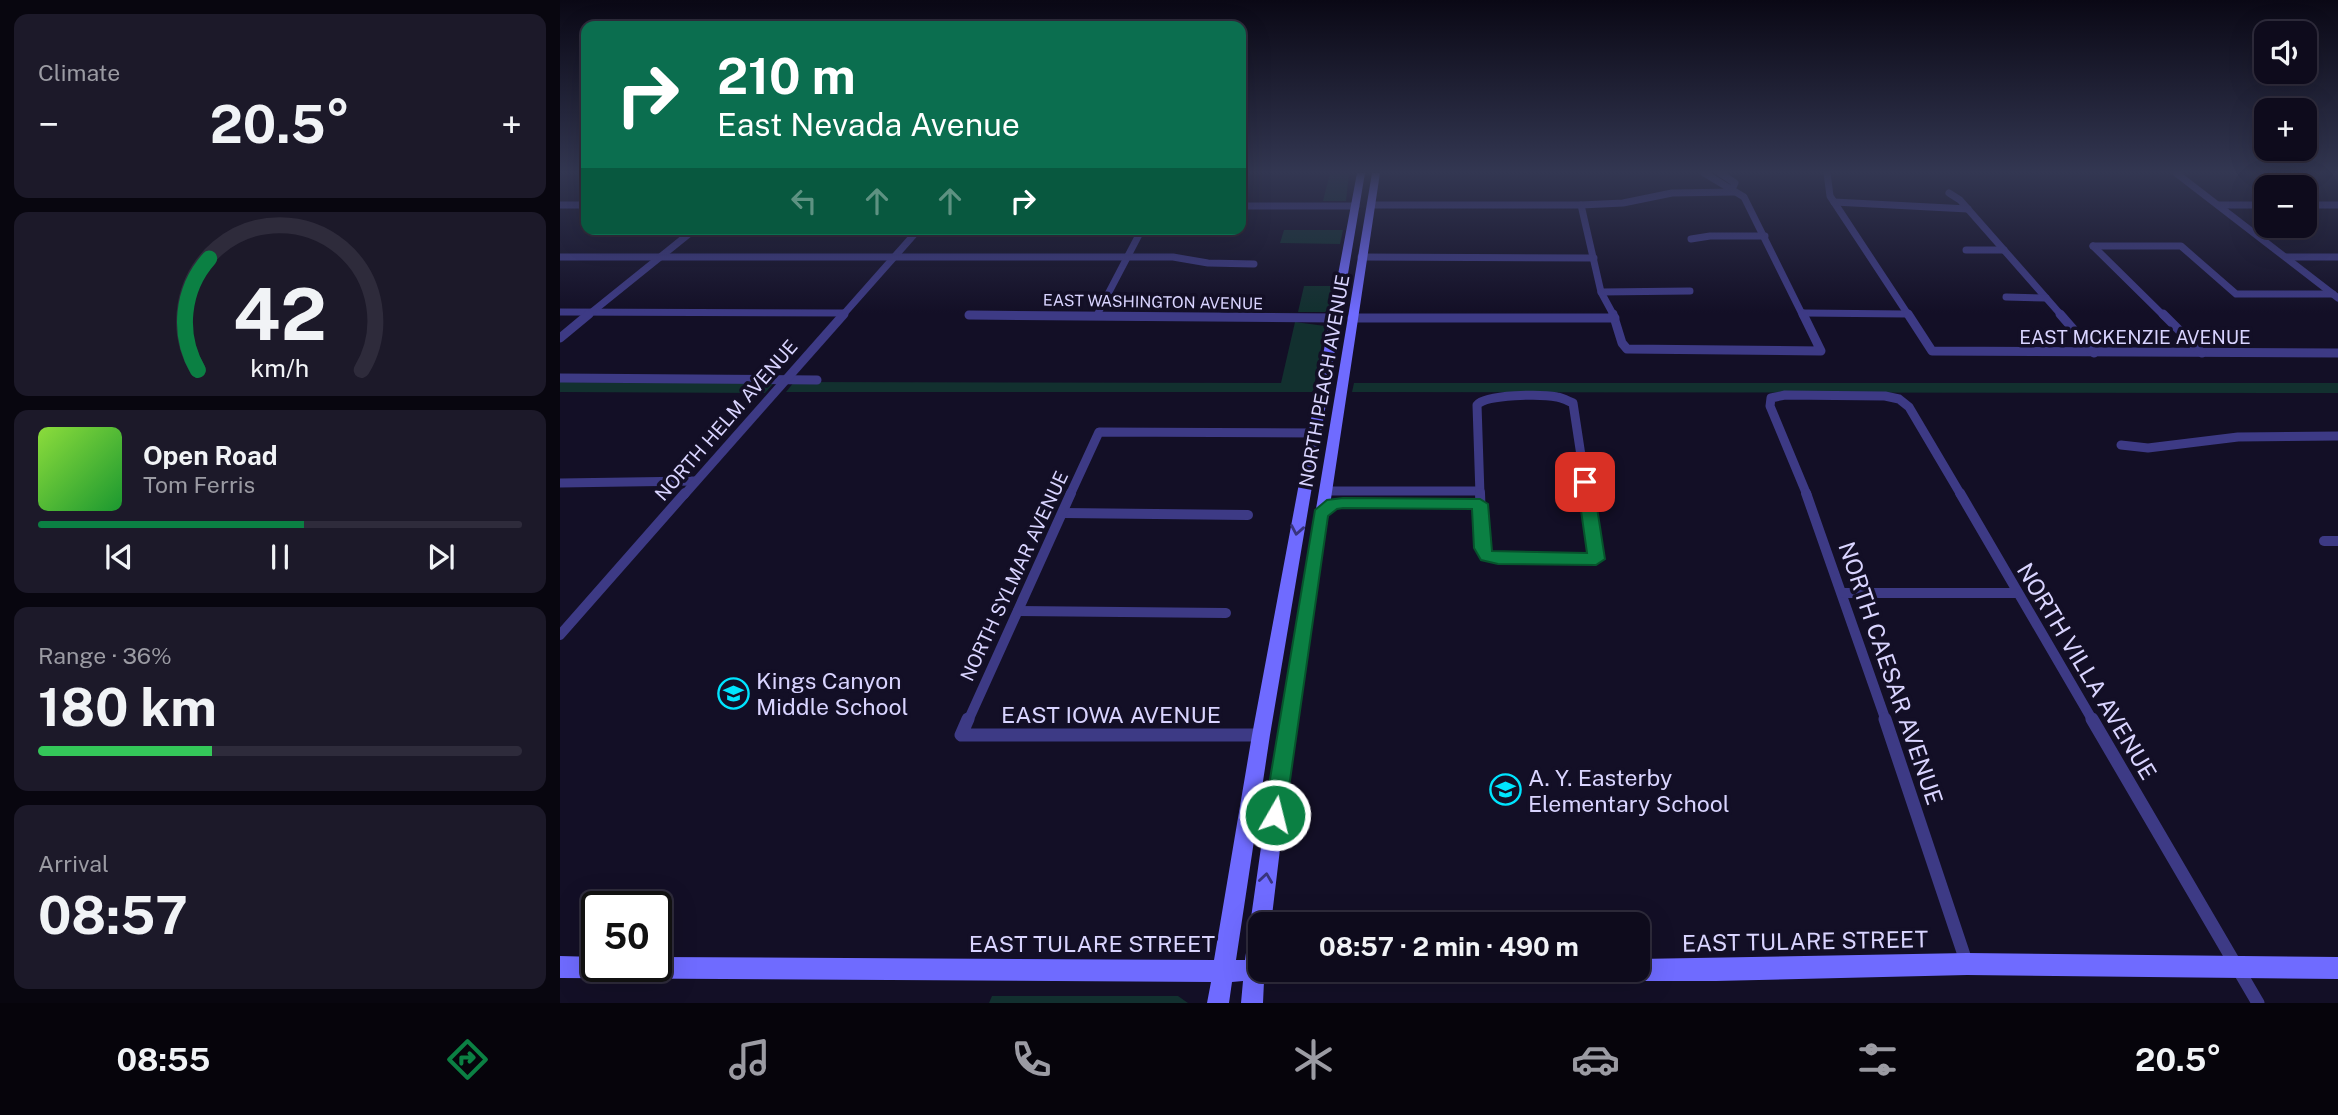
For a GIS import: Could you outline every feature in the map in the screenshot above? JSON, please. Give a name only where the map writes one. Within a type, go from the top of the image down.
[{"type":"main road","name":"NORTH PEACH AVENUE","points":[[1263,912],[1346,355],[1344,318],[1354,220]]},
{"type":"main road","points":[[1354,220],[1358,228],[1355,251],[1361,257]]},
{"type":"main road","name":"NORTH PEACH AVENUE","points":[[1219,1003],[1261,735],[1315,433],[1369,220]]},
{"type":"main road","points":[[1315,433],[1322,440],[1317,482],[1318,488],[1324,491]]},
{"type":"main road","name":"EAST TULARE STREET","points":[[1650,970],[1968,964],[2338,968]]},
{"type":"main road","name":"EAST TULARE STREET","points":[[560,967],[1248,970]]},
{"type":"main road","name":"NORTH PEACH AVENUE","points":[[1252,1003],[1253,982]]},
{"type":"street","points":[[1585,220],[1601,292],[1627,349],[1821,351],[1755,220]]},
{"type":"street","points":[[1845,220],[1906,314]]},
{"type":"street","points":[[1977,220],[2094,353]]},
{"type":"street","points":[[2237,220],[2335,296]]},
{"type":"street","points":[[560,338],[688,235]]},
{"type":"street","name":"NORTH HELM AVENUE","points":[[560,635],[913,235]]},
{"type":"street","points":[[1097,315],[1139,235]]},
{"type":"street","points":[[1691,239],[1710,236],[1765,236]]},
{"type":"street","points":[[2202,353],[2093,246],[2181,246],[2236,294],[2335,296]]},
{"type":"street","points":[[1966,250],[2004,250]]},
{"type":"street","points":[[560,257],[1173,257],[1208,263],[1254,264]]},
{"type":"street","points":[[1361,257],[1594,258]]},
{"type":"street","points":[[2285,257],[2338,257]]},
{"type":"street","points":[[1601,292],[1689,291]]},
{"type":"street","points":[[2006,297],[2046,298]]},
{"type":"street","points":[[560,312],[844,313]]},
{"type":"street","points":[[1804,313],[1906,314]]},
{"type":"street","name":"EAST WASHINGTON AVENUE","points":[[969,314],[1615,318]]},
{"type":"street","name":"EAST MCKENZIE AVENUE","points":[[1906,314],[1932,351],[2338,353]]},
{"type":"street","points":[[560,378],[817,380]]},
{"type":"street","name":"NORTH CAESAR AVENUE","points":[[1899,399],[1885,396],[1785,395],[1771,398],[1770,406],[1798,471],[1844,593],[1968,964]]},
{"type":"street","points":[[1492,397],[1558,397],[1570,400],[1574,406],[1596,559],[1498,558],[1487,555],[1482,548],[1480,504],[1477,405],[1481,400],[1492,397]]},
{"type":"street","name":"NORTH VILLA AVENUE","points":[[1899,399],[1909,407],[2258,1003]]},
{"type":"street","name":"NORTH SYLMAR AVENUE","points":[[961,734],[1099,432],[1315,433]]},
{"type":"street","points":[[2121,445],[2148,448],[2176,446],[2238,436],[2338,436]]},
{"type":"street","points":[[560,483],[695,481]]},
{"type":"street","points":[[1324,491],[1480,491]]},
{"type":"street","points":[[1321,514],[1333,504],[1343,503],[1480,504]]},
{"type":"street","points":[[1063,513],[1248,515]]},
{"type":"street","points":[[2324,541],[2338,541]]},
{"type":"street","points":[[1844,593],[2016,593]]},
{"type":"street","points":[[1018,611],[1226,613]]},
{"type":"street","name":"EAST IOWA AVENUE","points":[[961,734],[1261,735]]},
{"type":"green space","points":[[1284,230],[1343,230],[1340,244],[1280,243]]},
{"type":"green space","points":[[1304,286],[1333,286],[1329,309],[1325,312],[1298,312]]},
{"type":"green space","points":[[1295,322],[1325,326],[1313,392],[786,392],[794,382],[1281,383]]},
{"type":"green space","points":[[560,382],[774,383],[765,393],[560,392]]},
{"type":"green space","points":[[1354,383],[2338,383],[2338,393],[1352,392]]},
{"type":"green space","points":[[992,996],[1178,996],[1188,1003],[989,1003]]},
{"type":"place","name":"Kings Canyon Middle School","points":[[733,693]]},
{"type":"place","name":"A. Y. Easterby Elementary School","points":[[1505,790]]},
{"type":"route","points":[[1275,815],[1321,514],[1326,508],[1343,503],[1480,504],[1482,548],[1487,555],[1498,558],[1596,559],[1585,482]]}]
